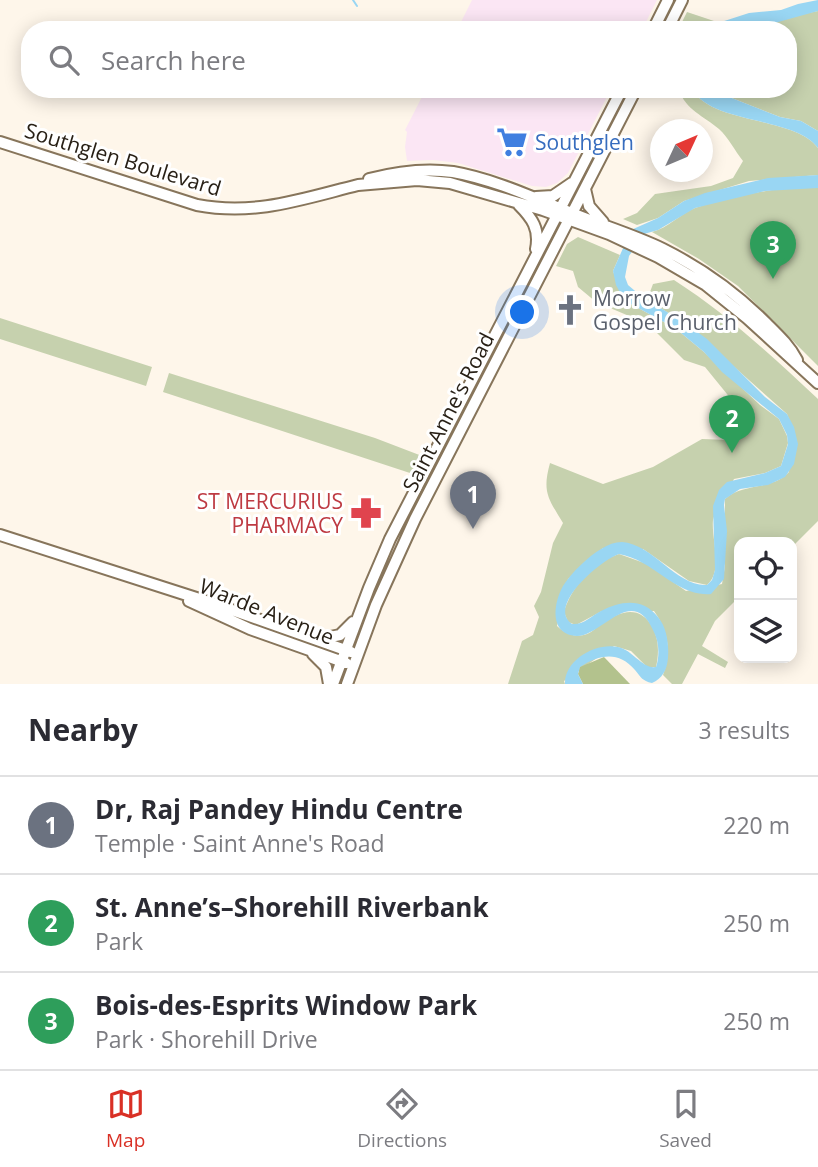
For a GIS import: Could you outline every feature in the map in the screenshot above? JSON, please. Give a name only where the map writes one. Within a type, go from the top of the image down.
[{"type":"main road","points":[[658,21],[668,0]]},
{"type":"main road","points":[[672,21],[682,0]]},
{"type":"main road","name":"Saint Anne's Road","points":[[331,684],[390,539],[617,98]]},
{"type":"main road","name":"Saint Anne's Road","points":[[346,684],[379,596],[415,519],[631,98]]},
{"type":"main road","name":"Southglen Boulevard","points":[[0,142],[207,207],[245,210],[268,208],[358,185],[417,180],[450,183],[517,203],[559,212]]},
{"type":"main road","name":"Southglen Boulevard","points":[[358,185],[365,180],[394,173],[451,172],[530,196],[570,217],[609,229],[710,276],[753,311],[790,347],[800,365],[818,383]]},
{"type":"main road","points":[[530,196],[553,196],[576,179]]},
{"type":"main road","points":[[585,189],[589,206],[609,229]]},
{"type":"main road","points":[[517,203],[536,226],[538,240],[533,262]]},
{"type":"main road","name":"Warde Avenue","points":[[0,535],[215,604],[357,654]]},
{"type":"main road","name":"Warde Avenue","points":[[168,590],[250,629],[353,666]]},
{"type":"main road","points":[[307,636],[323,639],[338,636],[359,614]]},
{"type":"main road","points":[[309,650],[326,667],[331,684]]},
{"type":"shaded area","points":[[472,0],[657,0],[646,21],[462,21]]},
{"type":"shaded area","points":[[421,98],[606,98],[568,173],[557,183],[546,187],[532,186],[458,163],[407,161],[405,130]]},
{"type":"green space","points":[[818,11],[818,131],[801,121],[780,117],[732,98],[797,98],[797,21],[767,21]]},
{"type":"green space","points":[[687,12],[714,21],[682,21]]},
{"type":"green space","points":[[683,98],[700,98],[717,109],[791,130],[807,138],[818,148],[818,175],[749,181],[684,201],[658,218],[637,225],[623,219],[637,213],[655,194],[711,186],[733,178],[743,161],[713,124],[713,119],[706,119]]},
{"type":"green space","points":[[788,188],[818,188],[818,366],[738,286],[699,259],[652,232],[695,208]]},
{"type":"green space","points":[[578,237],[620,255],[613,271],[622,296],[629,303],[675,328],[704,352],[760,405],[779,419],[788,443],[781,466],[765,473],[734,479],[719,505],[713,520],[715,571],[707,585],[689,581],[643,549],[603,548],[568,579],[557,626],[571,635],[579,636],[591,632],[622,613],[642,615],[655,633],[658,647],[656,667],[647,667],[631,651],[614,646],[564,681],[565,684],[508,684],[522,641],[533,635],[539,617],[534,606],[541,592],[553,543],[563,523],[548,494],[550,463],[603,484],[653,467],[702,439],[729,440],[734,409],[740,410],[705,367],[684,360],[648,324],[596,302],[578,287],[573,271],[556,266],[567,244]]},
{"type":"green space","points":[[674,280],[694,293],[731,321],[818,399],[818,521],[797,542],[797,537],[734,537],[734,602],[715,621],[702,646],[728,662],[725,668],[698,654],[682,684],[672,684],[663,675],[668,649],[663,626],[654,611],[602,611],[576,625],[568,622],[564,612],[567,603],[592,569],[619,554],[647,564],[686,591],[722,584],[725,566],[725,499],[740,490],[774,482],[789,472],[791,424],[787,414],[685,323],[647,300],[653,284]]},
{"type":"green space","points":[[0,318],[152,367],[146,386],[0,339]]},
{"type":"green space","points":[[169,373],[375,438],[422,456],[413,474],[163,392]]},
{"type":"green space","points":[[604,657],[630,684],[583,684],[578,674],[580,667]]},
{"type":"water","points":[[818,0],[818,11],[782,21],[724,21],[749,13],[781,10]]},
{"type":"water","points":[[700,98],[732,98],[780,117],[801,121],[818,131],[818,148],[807,138],[791,130],[735,115]]},
{"type":"water","points":[[818,175],[818,188],[765,191],[695,208],[658,230],[644,234],[629,256],[625,277],[628,285],[707,339],[765,397],[787,414],[798,444],[794,464],[785,477],[768,485],[740,489],[725,499],[727,531],[724,579],[711,594],[687,590],[643,563],[619,554],[589,574],[571,596],[566,606],[566,616],[572,624],[584,622],[609,607],[624,603],[646,606],[652,611],[664,626],[668,642],[667,662],[661,676],[652,683],[649,682],[629,664],[609,656],[595,659],[580,667],[578,674],[583,684],[565,684],[566,675],[576,660],[600,647],[618,647],[651,667],[656,667],[658,658],[658,643],[653,630],[645,617],[636,612],[616,616],[587,634],[577,636],[562,630],[556,617],[557,601],[563,586],[576,570],[602,549],[622,542],[644,550],[685,579],[707,585],[715,570],[713,506],[719,490],[727,482],[765,473],[781,466],[788,444],[787,435],[779,419],[722,372],[704,352],[675,328],[629,303],[622,296],[613,271],[631,230],[658,218],[684,201],[705,193],[768,178]]},
{"type":"waterway","points":[[353,0],[357,6]]},
{"type":"place","name":"Southglen","points":[[512,142]]},
{"type":"place","name":"Bois-des-Esprits Window Park","points":[[773,279]]},
{"type":"place","name":"Morrow Gospel Church","points":[[570,310]]},
{"type":"place","name":"St. Anne’s–Shorehill Riverbank","points":[[732,453]]},
{"type":"place","name":"ST MERCURIUS PHARMACY","points":[[366,513]]},
{"type":"place","name":"Dr, Raj Pandey Hindu Centre","points":[[473,529]]}]
